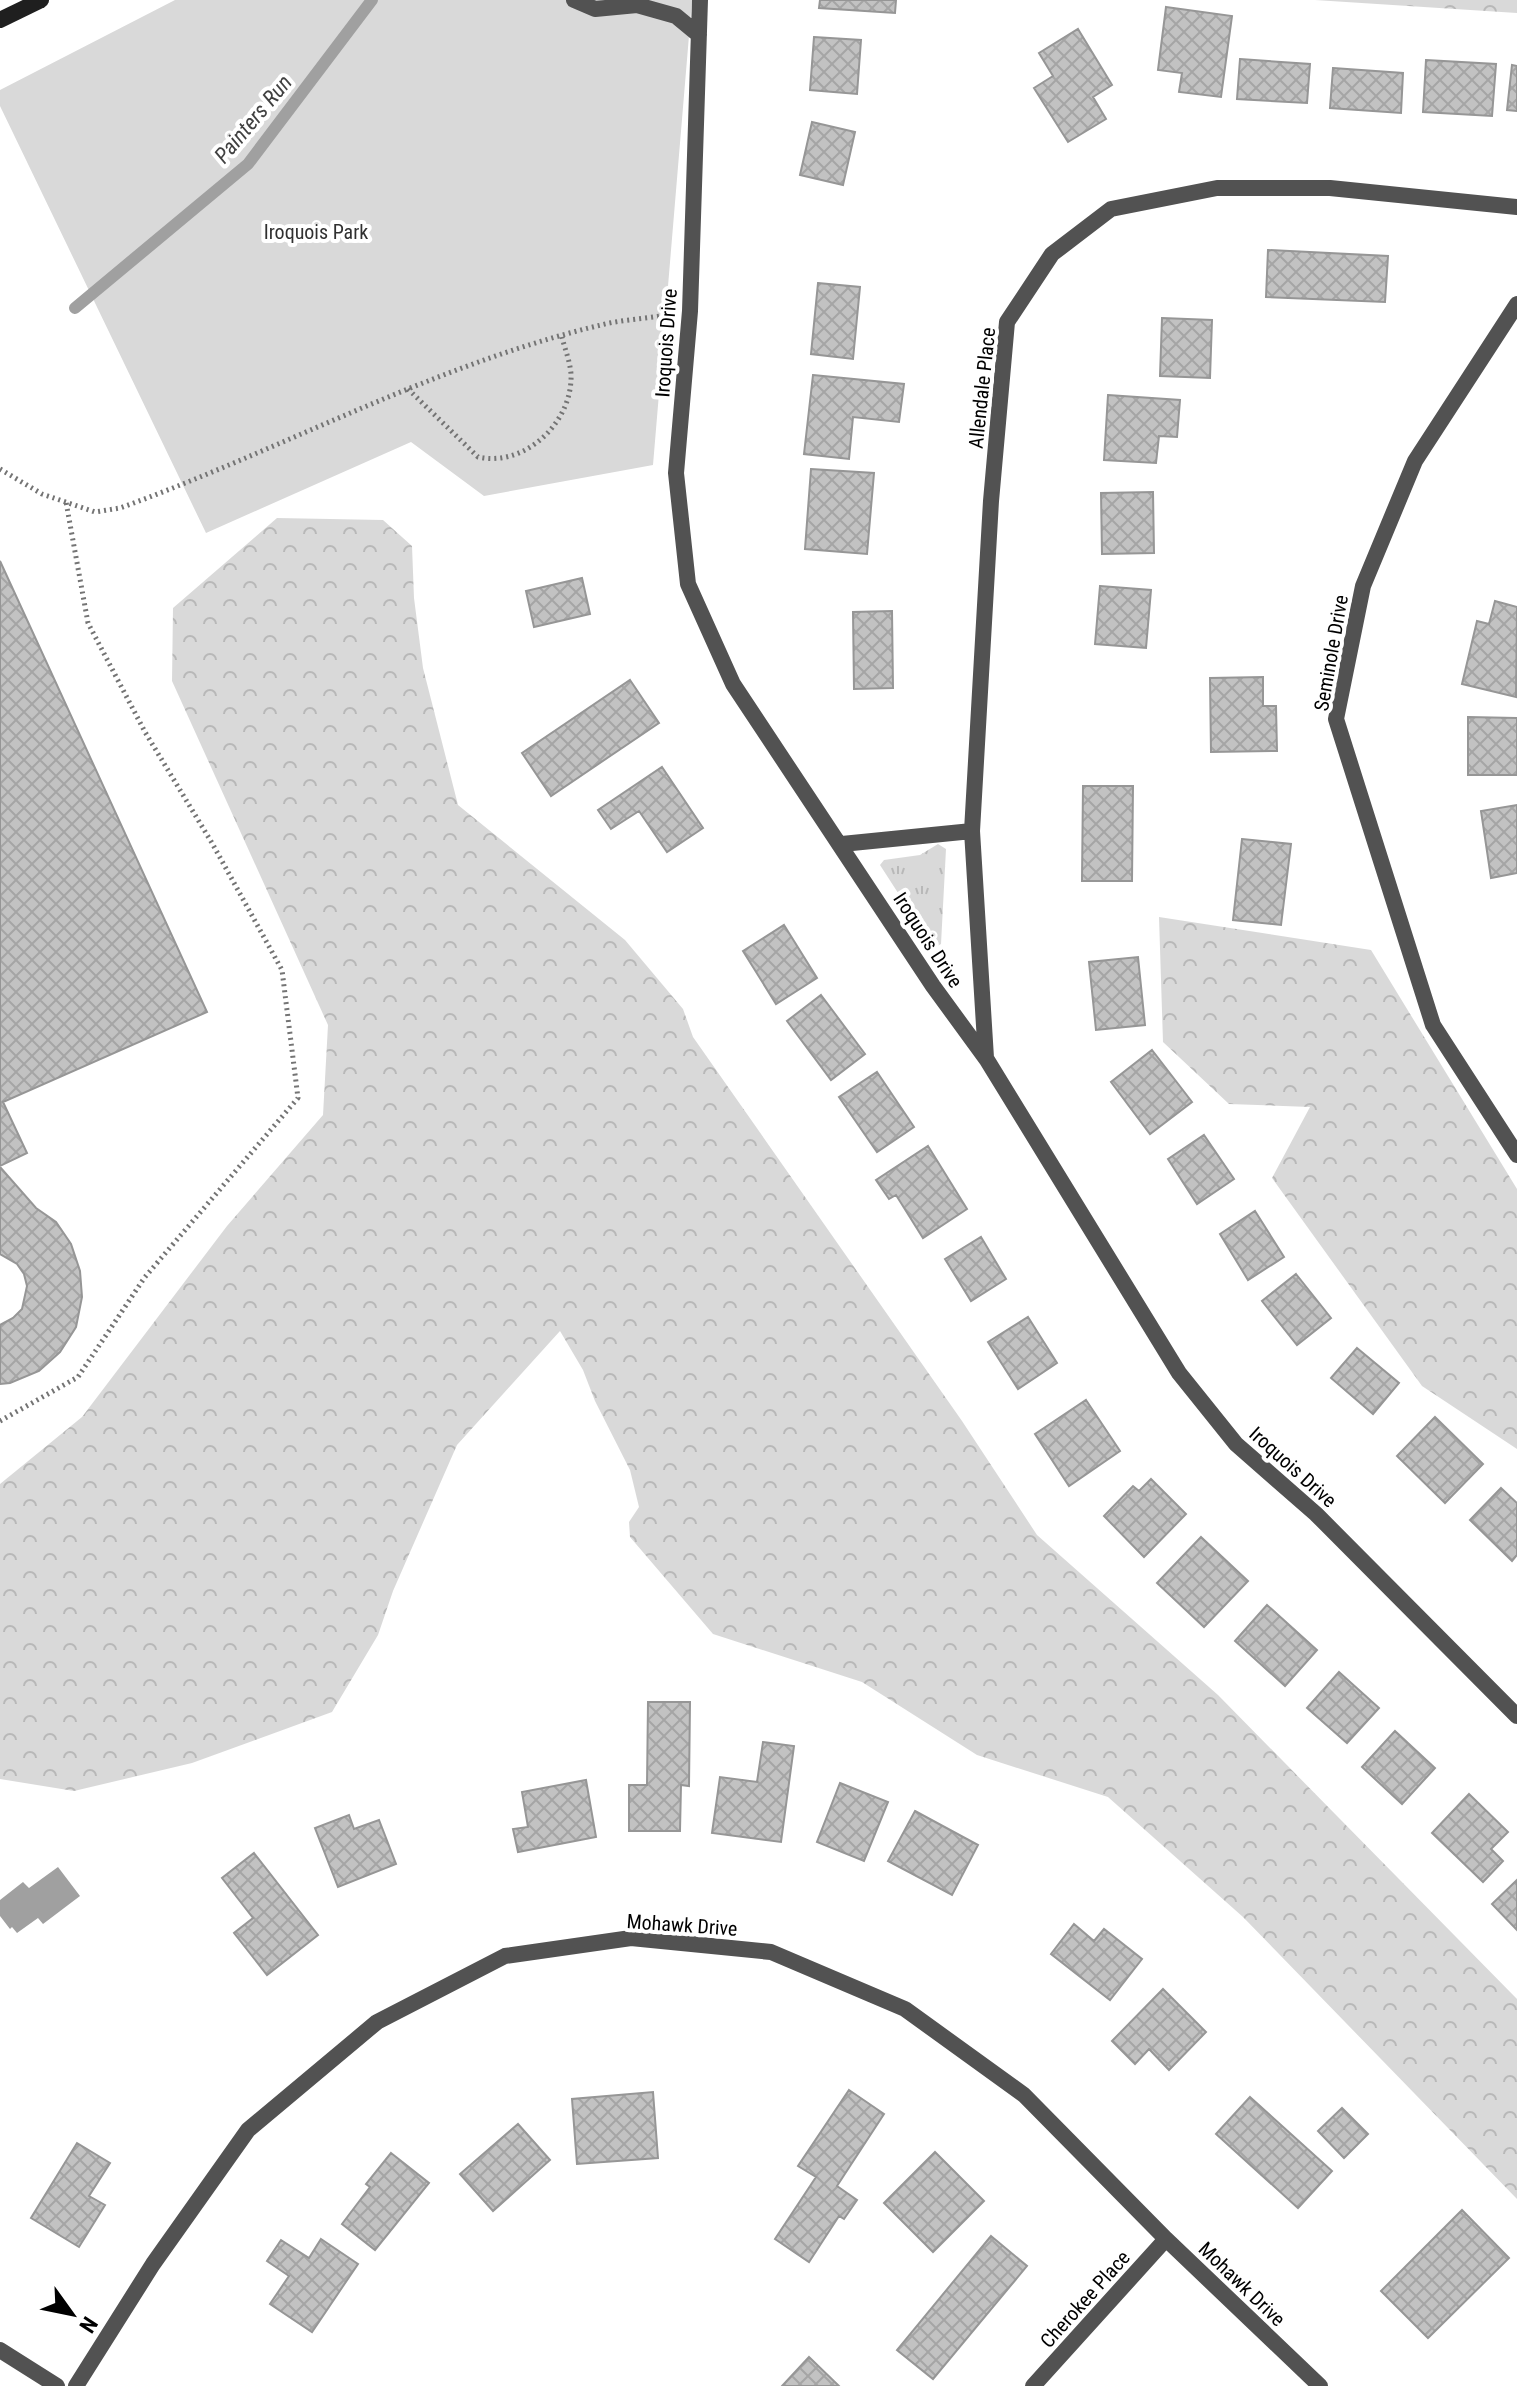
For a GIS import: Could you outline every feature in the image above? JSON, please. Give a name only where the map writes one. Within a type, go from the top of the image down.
[{"type":"street","points":[[0,20],[41,0]]},
{"type":"street","points":[[574,0],[595,9],[637,5],[676,16],[699,35]]},
{"type":"street","name":"Iroquois Drive","points":[[700,0],[690,311],[676,473],[688,584],[733,684],[842,844],[933,986],[987,1060],[1179,1373],[1236,1444],[1316,1514],[1517,1716]]},
{"type":"street","name":"Allendale Place","points":[[987,1060],[972,831],[991,501],[1007,322],[1052,254],[1111,209],[1217,188],[1330,188],[1517,207]]},
{"type":"street","name":"Seminole Drive","points":[[1517,304],[1415,461],[1363,586],[1336,719],[1433,1025],[1517,1155]]},
{"type":"street","points":[[842,844],[972,831]]},
{"type":"street","name":"Mohawk Drive","points":[[76,2386],[153,2264],[248,2130],[377,2022],[505,1956],[631,1938],[771,1952],[905,2009],[1024,2095],[1166,2239],[1320,2386]]},
{"type":"street","name":"Cherokee Place","points":[[1033,2386],[1166,2239]]},
{"type":"street","points":[[0,2350],[57,2386]]},
{"type":"path","points":[[0,469],[42,494],[95,512],[120,508],[408,389],[602,325],[690,311]]},
{"type":"path","points":[[408,389],[478,457],[492,460],[525,453],[539,443],[562,412],[570,393],[572,376],[562,337]]},
{"type":"path","points":[[0,1421],[78,1377],[145,1277],[298,1098],[282,970],[212,843],[145,732],[88,623],[66,502]]},
{"type":"green space","name":"Iroquois Park","points":[[175,0],[692,0],[653,465],[484,496],[411,442],[206,533],[0,106],[0,90]]},
{"type":"green space","points":[[1315,0],[1517,0],[1517,13]]},
{"type":"green space","points":[[277,518],[383,520],[412,546],[414,598],[423,668],[458,805],[625,940],[683,1009],[693,1037],[962,1421],[1037,1535],[1218,1695],[1517,1999],[1517,2199],[1243,1917],[1108,1797],[977,1755],[862,1682],[713,1634],[630,1537],[629,1522],[639,1507],[630,1470],[583,1370],[560,1331],[457,1445],[393,1591],[378,1635],[332,1712],[192,1763],[74,1791],[0,1779],[0,1484],[82,1417],[227,1226],[323,1115],[328,1025],[172,681],[173,608]]},
{"type":"green space","points":[[938,844],[946,849],[941,944],[936,947],[931,944],[880,865],[884,860],[920,855]]},
{"type":"green space","points":[[1159,917],[1371,950],[1517,1189],[1517,1449],[1422,1386],[1272,1178],[1310,1107],[1229,1104],[1163,1042]]},
{"type":"shaded area","points":[[58,1867],[80,1896],[43,1924],[38,1918],[17,1933],[12,1927],[10,1929],[0,1916],[0,1900],[23,1882],[29,1888]]},
{"type":"building","points":[[820,0],[896,0],[895,13],[819,8]]},
{"type":"building","points":[[1166,7],[1232,16],[1221,97],[1179,92],[1182,73],[1158,70]]},
{"type":"building","points":[[1078,29],[1112,85],[1093,97],[1106,119],[1068,142],[1034,88],[1053,76],[1039,53]]},
{"type":"building","points":[[814,37],[861,40],[857,94],[810,90]]},
{"type":"building","points":[[1240,59],[1310,64],[1307,103],[1237,99]]},
{"type":"building","points":[[1426,60],[1496,64],[1492,116],[1423,112]]},
{"type":"building","points":[[1512,65],[1517,66],[1517,111],[1507,110]]},
{"type":"building","points":[[1333,68],[1403,73],[1401,113],[1330,108]]},
{"type":"building","points":[[812,122],[855,132],[843,185],[800,175]]},
{"type":"building","points":[[1268,250],[1388,256],[1385,302],[1266,297]]},
{"type":"building","points":[[818,283],[860,287],[853,359],[811,354]]},
{"type":"building","points":[[1162,318],[1212,320],[1210,378],[1160,376]]},
{"type":"building","points":[[813,375],[904,384],[899,422],[853,417],[849,459],[804,454]]},
{"type":"building","points":[[1108,395],[1180,400],[1177,437],[1159,436],[1156,463],[1104,460]]},
{"type":"building","points":[[811,469],[874,473],[867,554],[805,549]]},
{"type":"building","points":[[1153,492],[1154,553],[1102,554],[1101,493]]},
{"type":"building","points":[[0,561],[207,1012],[3,1102],[27,1153],[0,1166]]},
{"type":"building","points":[[582,578],[590,614],[534,627],[526,591]]},
{"type":"building","points":[[1100,586],[1151,590],[1146,648],[1095,644]]},
{"type":"building","points":[[1495,601],[1517,607],[1516,697],[1462,684],[1477,621],[1489,624]]},
{"type":"building","points":[[892,611],[893,688],[854,689],[853,612]]},
{"type":"building","points":[[1263,677],[1263,706],[1276,706],[1277,751],[1211,752],[1210,678]]},
{"type":"building","points":[[630,680],[659,723],[551,796],[522,753]]},
{"type":"building","points":[[1468,717],[1517,718],[1517,775],[1468,775]]},
{"type":"building","points":[[662,767],[703,828],[667,852],[639,811],[611,829],[598,810]]},
{"type":"building","points":[[1083,786],[1133,786],[1132,881],[1082,881]]},
{"type":"building","points":[[1517,805],[1517,873],[1491,878],[1481,811]]},
{"type":"building","points":[[1242,839],[1291,844],[1281,925],[1233,920]]},
{"type":"building","points":[[784,925],[817,978],[776,1004],[743,951]]},
{"type":"building","points":[[1138,957],[1145,1025],[1096,1030],[1089,962]]},
{"type":"building","points":[[821,995],[865,1054],[831,1080],[787,1021]]},
{"type":"building","points":[[1152,1050],[1192,1102],[1150,1134],[1111,1082]]},
{"type":"building","points":[[877,1072],[914,1127],[877,1152],[839,1097]]},
{"type":"building","points":[[1204,1135],[1234,1179],[1197,1204],[1168,1159]]},
{"type":"building","points":[[928,1146],[967,1209],[923,1238],[896,1195],[889,1199],[876,1180]]},
{"type":"building","points":[[0,1167],[36,1208],[56,1222],[71,1244],[80,1271],[82,1297],[76,1327],[60,1352],[39,1371],[0,1384],[0,1325],[22,1309],[27,1286],[17,1264],[0,1254]]},
{"type":"building","points":[[1255,1211],[1284,1257],[1248,1280],[1220,1234]]},
{"type":"building","points":[[981,1237],[1006,1279],[971,1301],[945,1259]]},
{"type":"building","points":[[1296,1274],[1331,1318],[1297,1345],[1262,1301]]},
{"type":"building","points":[[1028,1317],[1057,1363],[1018,1389],[988,1342]]},
{"type":"building","points":[[1357,1348],[1399,1383],[1373,1414],[1331,1378]]},
{"type":"building","points":[[1086,1400],[1120,1451],[1069,1486],[1035,1434]]},
{"type":"building","points":[[1435,1417],[1483,1464],[1445,1503],[1397,1456]]},
{"type":"building","points":[[1151,1479],[1186,1514],[1144,1557],[1104,1516],[1133,1486],[1139,1491]]},
{"type":"building","points":[[1501,1488],[1517,1503],[1517,1555],[1512,1561],[1470,1520]]},
{"type":"building","points":[[1201,1537],[1248,1581],[1204,1627],[1157,1583]]},
{"type":"building","points":[[1267,1605],[1317,1650],[1285,1686],[1235,1641]]},
{"type":"building","points":[[1339,1672],[1379,1708],[1347,1743],[1307,1708]]},
{"type":"building","points":[[648,1702],[690,1702],[689,1786],[681,1785],[680,1831],[629,1831],[629,1785],[647,1785]]},
{"type":"building","points":[[1395,1731],[1435,1768],[1402,1804],[1362,1767]]},
{"type":"building","points":[[763,1742],[794,1746],[781,1842],[712,1833],[720,1777],[757,1782]]},
{"type":"building","points":[[586,1780],[596,1837],[518,1852],[513,1829],[528,1827],[522,1792]]},
{"type":"building","points":[[840,1783],[888,1802],[864,1861],[817,1842]]},
{"type":"building","points":[[1469,1794],[1508,1832],[1491,1849],[1503,1861],[1483,1882],[1432,1833]]},
{"type":"building","points":[[915,1811],[978,1845],[952,1895],[888,1861]]},
{"type":"building","points":[[349,1815],[354,1829],[379,1820],[396,1864],[338,1887],[315,1828]]},
{"type":"building","points":[[254,1853],[318,1935],[267,1975],[234,1933],[253,1918],[222,1878]]},
{"type":"building","points":[[1517,1880],[1517,1930],[1492,1904]]},
{"type":"building","points":[[1074,1924],[1094,1941],[1104,1929],[1142,1959],[1110,2000],[1051,1954]]},
{"type":"building","points":[[1163,1989],[1206,2032],[1169,2070],[1149,2049],[1135,2064],[1112,2041]]},
{"type":"building","points":[[849,2090],[884,2114],[837,2186],[857,2200],[844,2219],[839,2216],[809,2262],[775,2239],[816,2177],[798,2166]]},
{"type":"building","points":[[653,2092],[658,2158],[577,2164],[572,2099]]},
{"type":"building","points":[[1250,2097],[1332,2171],[1298,2208],[1216,2134]]},
{"type":"building","points":[[1342,2108],[1368,2134],[1344,2158],[1318,2131]]},
{"type":"building","points":[[518,2124],[550,2160],[493,2211],[460,2174]]},
{"type":"building","points":[[77,2143],[110,2163],[89,2196],[105,2205],[79,2247],[31,2218]]},
{"type":"building","points":[[935,2152],[984,2201],[933,2252],[884,2203]]},
{"type":"building","points":[[391,2153],[429,2183],[375,2250],[342,2224],[370,2187],[366,2184]]},
{"type":"building","points":[[1462,2210],[1509,2258],[1428,2338],[1381,2291]]},
{"type":"building","points":[[991,2236],[1027,2266],[933,2379],[897,2350]]},
{"type":"building","points":[[321,2239],[358,2264],[312,2332],[270,2304],[289,2276],[267,2261],[281,2240],[309,2258]]},
{"type":"building","points":[[809,2357],[839,2386],[782,2386]]},
{"type":"waterway","name":"Painters Run","points":[[75,308],[248,164],[372,0]]}]
